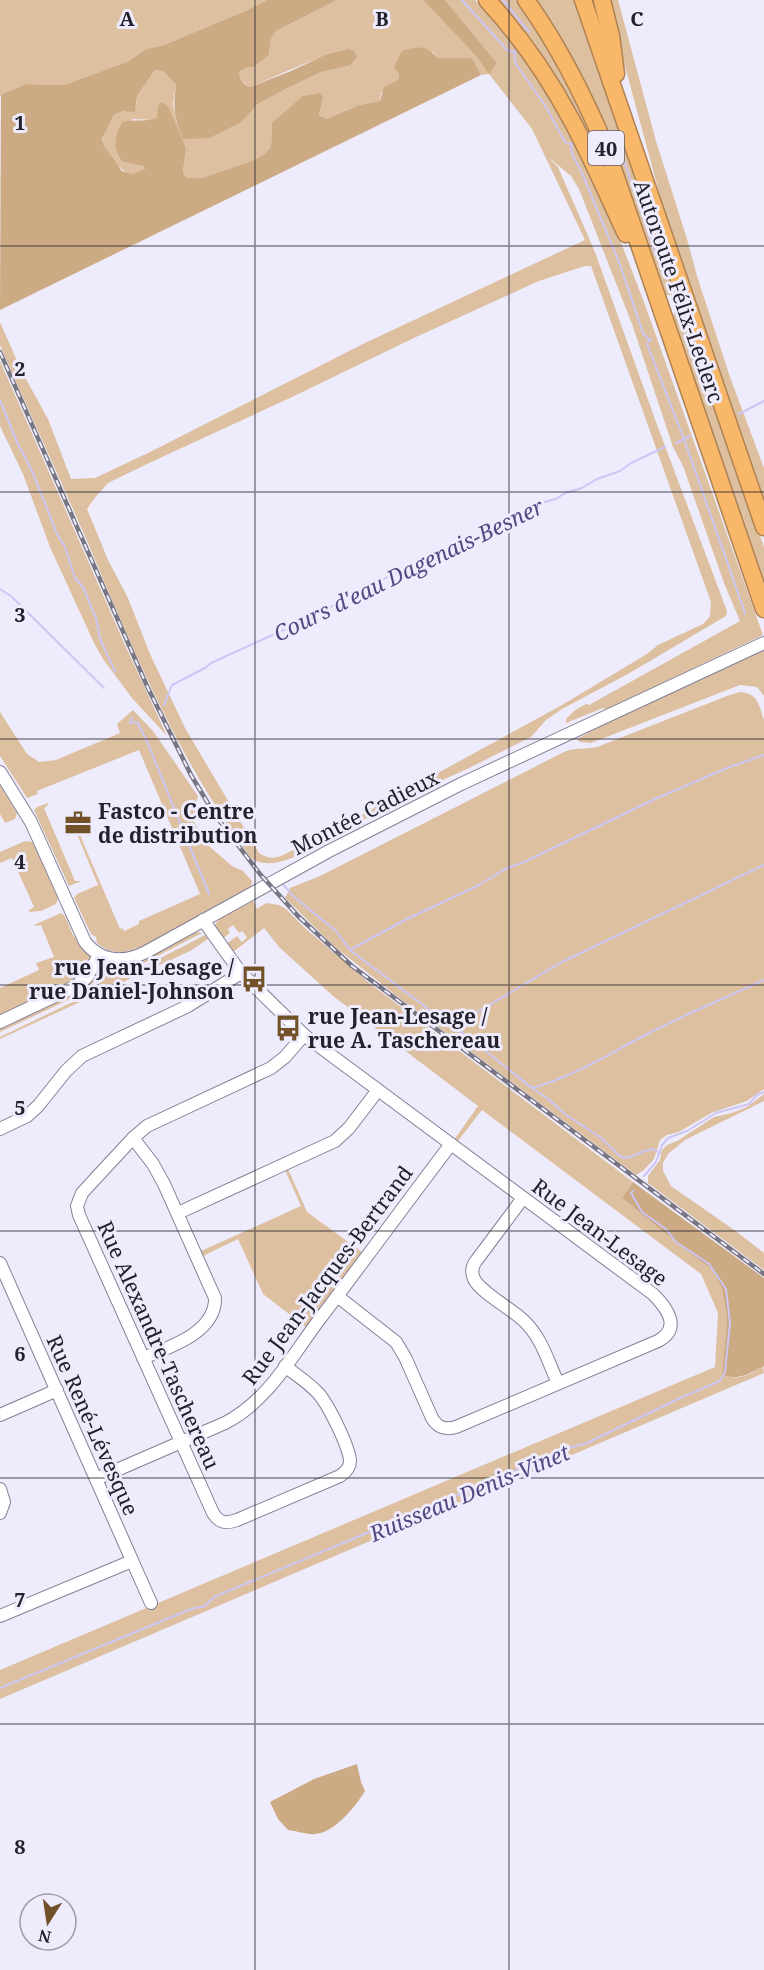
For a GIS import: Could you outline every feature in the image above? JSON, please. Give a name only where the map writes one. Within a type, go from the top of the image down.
[{"type":"highway","points":[[488,0],[528,51],[571,119],[661,308]]},
{"type":"highway","name":"Autoroute Félix-Leclerc","points":[[526,0],[564,60],[606,148],[764,609]]},
{"type":"highway","name":"Autoroute Félix-Leclerc","points":[[583,0],[764,527]]},
{"type":"highway","points":[[602,0],[611,36],[622,114]]},
{"type":"street","name":"Montée Cadieux","points":[[99,955],[116,960],[133,958],[329,851],[461,784],[758,646]]},
{"type":"street","points":[[0,772],[31,822],[83,938],[99,955],[87,977],[76,986],[0,1022]]},
{"type":"street","name":"Rue Jean-Lesage","points":[[202,921],[241,973],[304,1035],[653,1294],[665,1308],[670,1321],[668,1334],[658,1341],[456,1426],[442,1428],[436,1425],[432,1418],[396,1342],[337,1296]]},
{"type":"street","points":[[0,1129],[27,1116],[82,1056],[188,1006],[241,973]]},
{"type":"street","name":"Rue Alexandre-Taschereau","points":[[285,1366],[315,1389],[330,1410],[349,1456],[348,1468],[343,1474],[237,1520],[225,1522],[217,1519],[79,1215],[77,1206],[82,1194],[133,1138],[151,1124],[271,1068],[285,1057],[304,1035]]},
{"type":"street","points":[[177,1213],[335,1141],[349,1128],[378,1090]]},
{"type":"street","points":[[133,1138],[153,1164],[215,1298],[211,1314],[193,1335],[143,1358]]},
{"type":"street","name":"Rue Jean-Jacques-Bertrand","points":[[96,1479],[241,1414],[262,1396],[450,1144]]},
{"type":"street","points":[[523,1197],[472,1267],[472,1276],[480,1286],[529,1326],[543,1347],[558,1383]]},
{"type":"street","name":"Rue René-Lévesque","points":[[0,1263],[151,1603]]},
{"type":"street","points":[[0,1415],[57,1390]]},
{"type":"street","points":[[0,1489],[4,1502],[0,1513]]},
{"type":"street","points":[[0,1616],[132,1561]]},
{"type":"shaded area","points":[[0,0],[267,0],[164,45],[146,49],[129,61],[64,85],[26,84],[0,96]]},
{"type":"shaded area","points":[[267,0],[337,0],[276,31],[271,39],[269,55],[254,67],[247,67],[239,72],[240,79],[245,84],[250,87],[325,55],[347,49],[354,51],[357,58],[349,66],[321,72],[258,104],[242,122],[210,138],[183,139],[175,112],[176,85],[164,72],[155,70],[137,96],[135,112],[124,111],[114,115],[102,139],[104,146],[122,171],[133,174],[145,169],[143,166],[122,162],[119,157],[116,142],[122,122],[157,118],[158,106],[161,102],[168,106],[186,148],[183,172],[187,178],[202,178],[254,160],[264,154],[271,147],[272,123],[303,96],[320,93],[323,98],[319,115],[327,119],[359,105],[380,101],[384,87],[398,80],[399,74],[394,67],[402,51],[422,48],[438,58],[472,58],[481,75],[0,310],[1,95],[26,84],[64,85],[129,61],[146,49],[164,45]]},
{"type":"shaded area","points":[[337,0],[423,0],[489,73],[497,63],[445,0],[475,0],[487,10],[514,42],[576,139],[615,227],[763,635],[606,710],[603,708],[566,723],[566,719],[575,710],[586,704],[589,705],[740,621],[724,583],[683,466],[673,447],[632,324],[579,189],[571,176],[548,157],[558,167],[595,252],[727,611],[726,616],[628,674],[562,709],[546,720],[531,737],[403,798],[304,853],[284,861],[263,863],[251,858],[202,784],[142,669],[0,345],[0,322],[21,370],[48,419],[71,479],[95,478],[365,343],[585,240],[532,129],[489,74],[481,75],[472,58],[438,58],[433,52],[399,74],[398,81],[381,93],[380,101],[359,105],[327,119],[319,115],[323,98],[272,123],[271,147],[264,154],[254,160],[202,178],[187,178],[183,172],[186,147],[159,111],[157,118],[153,120],[133,119],[118,140],[117,150],[122,162],[143,166],[145,169],[137,173],[127,173],[112,159],[103,142],[105,132],[114,115],[136,107],[137,96],[155,70],[164,72],[176,85],[173,104],[177,123],[200,138],[210,138],[242,122],[258,104],[282,91],[321,72],[349,66],[347,49],[250,87],[239,79],[239,72],[247,67],[254,67],[269,55],[271,39],[276,31]],"holes":[[[591,266],[711,602],[710,616],[703,624],[658,645],[647,654],[562,705],[330,832],[281,856],[272,858],[262,855],[185,728],[87,509],[108,483],[147,464],[539,281]]]},
{"type":"shaded area","points":[[423,0],[445,0],[497,63],[489,74],[476,56]]},
{"type":"shaded area","points":[[495,0],[516,0],[575,99],[602,163]]},
{"type":"shaded area","points":[[533,0],[577,0],[674,288],[672,295],[665,295]]},
{"type":"shaded area","points":[[607,0],[618,0],[656,141],[697,276],[730,377],[764,468],[764,505],[662,203]]},
{"type":"shaded area","points":[[674,312],[679,316],[694,344],[764,547],[764,593],[673,321]]},
{"type":"shaded area","points":[[0,361],[167,736],[132,698],[103,659],[50,547],[23,474],[0,426]]},
{"type":"shaded area","points":[[764,647],[764,696],[757,687],[740,685],[591,743],[580,742],[577,739],[621,715]]},
{"type":"shaded area","points":[[740,692],[754,697],[764,720],[764,1089],[747,1101],[711,1113],[679,1132],[667,1135],[660,1140],[654,1159],[636,1175],[402,1000],[335,947],[285,898],[290,888],[320,876],[564,752],[597,747]]},
{"type":"shaded area","points":[[133,710],[153,731],[198,796],[193,819],[200,835],[210,847],[232,866],[243,871],[252,881],[251,887],[139,949],[116,952],[97,943],[96,937],[91,934],[74,898],[77,894],[98,885],[75,829],[77,828],[120,929],[124,931],[139,924],[139,921],[200,894],[139,750],[37,791],[38,794],[27,798],[0,756],[0,712],[27,754],[39,762],[56,760],[120,733],[117,724]]},
{"type":"shaded area","points":[[0,785],[17,813],[15,819],[5,823],[0,814]]},
{"type":"shaded area","points":[[48,803],[44,808],[75,881],[82,881],[69,886],[34,810]]},
{"type":"shaded area","points":[[25,841],[33,842],[58,899],[56,904],[41,911],[29,912],[34,907],[12,858],[0,863],[0,852]]},
{"type":"shaded area","points":[[253,900],[257,909],[266,903],[279,905],[286,909],[368,982],[633,1182],[622,1198],[688,1252],[713,1269],[722,1289],[727,1318],[722,1375],[744,1376],[763,1366],[764,1373],[0,1699],[0,1670],[715,1367],[718,1313],[701,1274],[482,1110],[457,1142],[454,1140],[478,1106],[333,996],[279,947],[264,928],[232,953],[231,947],[229,948],[226,944],[237,936],[242,942],[247,937],[242,931],[239,933],[233,925],[228,929],[230,933],[222,939],[216,931],[216,923],[225,915]]},
{"type":"shaded area","points":[[61,913],[65,916],[73,935],[90,957],[86,970],[77,980],[0,1016],[0,988],[39,970],[36,963],[54,957],[41,925],[34,925]]},
{"type":"shaded area","points":[[202,933],[144,963],[129,968],[106,970],[105,964],[132,963],[154,954],[185,936]]},
{"type":"shaded area","points":[[205,935],[208,939],[190,951],[0,1039],[83,997],[92,991],[107,974],[143,967]]},
{"type":"shaded area","points":[[103,964],[104,970],[85,992],[0,1032],[0,1029],[85,989]]},
{"type":"shaded area","points":[[764,1094],[764,1101],[685,1140],[668,1154],[663,1163],[663,1171],[671,1186],[764,1253],[764,1270],[648,1183],[648,1176],[660,1160],[662,1150],[667,1145],[714,1117],[747,1107]]},
{"type":"shaded area","points":[[288,1169],[307,1212],[362,1252],[306,1327],[263,1294],[238,1239],[203,1256],[201,1251],[301,1206],[285,1170]]},
{"type":"shaded area","points":[[633,1182],[764,1278],[764,1366],[740,1377],[722,1375],[727,1318],[722,1289],[713,1270],[622,1198]]},
{"type":"shaded area","points":[[357,1764],[365,1791],[351,1811],[330,1829],[316,1834],[288,1830],[278,1819],[270,1802],[314,1779]]},
{"type":"waterway","points":[[462,0],[507,50],[513,52],[516,50],[514,56],[516,64],[546,107],[565,142],[573,143],[572,154],[619,262],[643,333],[651,339],[647,344],[684,439],[745,613]]},
{"type":"waterway","points":[[503,0],[529,32]]},
{"type":"waterway","points":[[616,137],[656,256]]},
{"type":"waterway","points":[[0,400],[57,534],[65,547],[75,578],[83,587],[96,618],[100,639],[115,671]]},
{"type":"waterway","points":[[739,414],[764,401]]},
{"type":"waterway","points":[[676,443],[690,436]]},
{"type":"waterway","name":"Cours d'eau Dagenais-Besner","points":[[164,705],[172,685],[211,663],[301,622],[351,594],[362,592],[414,564],[420,564],[448,552],[459,543],[480,536],[485,530],[498,526],[508,518],[529,512],[537,504],[582,488],[665,447]]},
{"type":"waterway","points":[[0,589],[11,596],[104,688]]},
{"type":"waterway","points":[[132,717],[130,723],[137,722],[146,739],[209,894]]},
{"type":"waterway","points":[[764,755],[655,799],[505,869],[479,885],[403,921],[350,950],[456,1030],[476,1013],[560,963],[764,865]]},
{"type":"waterway","points":[[282,883],[294,897],[336,931],[350,950]]},
{"type":"waterway","points":[[532,1088],[576,1071],[660,1028],[764,980]]},
{"type":"waterway","points":[[456,1030],[463,1033],[565,1114],[600,1137],[621,1157],[627,1158],[653,1149],[660,1153]]},
{"type":"waterway","name":"Ruisseau Denis-Vinet","points":[[644,1176],[656,1162],[662,1145],[668,1138],[687,1131],[716,1113],[749,1104],[757,1095],[764,1092]]},
{"type":"waterway","name":"Ruisseau Denis-Vinet","points":[[0,1688],[191,1609],[205,1606],[214,1597],[379,1530],[561,1450],[587,1443],[720,1381],[725,1372],[730,1323],[726,1289],[709,1264],[676,1242],[666,1229],[642,1212],[631,1193],[633,1191]]},
{"type":"railway","points":[[0,352],[147,686],[191,775],[215,815],[260,874],[298,916],[352,966],[764,1274]]},
{"type":"place","name":"Fastco - Centre de distribution","points":[[78,823]]},
{"type":"place","name":"rue Jean-Lesage / rue Daniel-Johnson","points":[[254,979]]},
{"type":"place","name":"rue Jean-Lesage / rue A. Taschereau","points":[[288,1028]]}]
